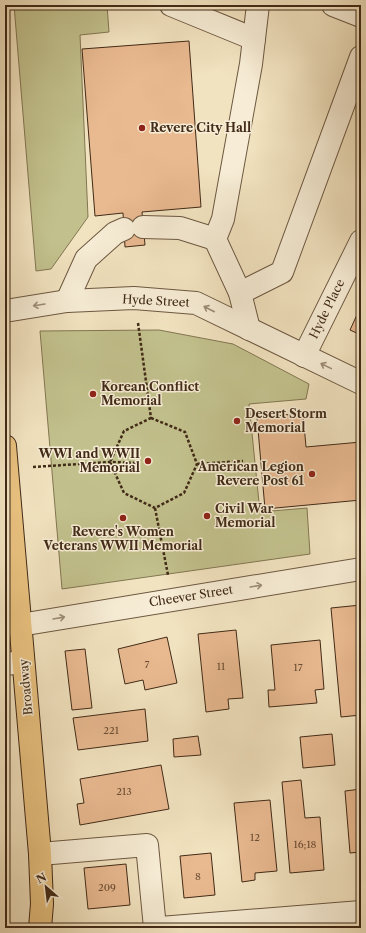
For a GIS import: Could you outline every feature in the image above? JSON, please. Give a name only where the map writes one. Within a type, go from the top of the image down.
[{"type":"main road","name":"Broadway","points":[[5,446],[20,625],[14,663],[40,854],[42,904],[40,928]]},
{"type":"street","points":[[171,5],[254,39]]},
{"type":"street","points":[[249,329],[240,293],[215,239],[223,219],[251,64],[258,5]]},
{"type":"street","points":[[333,5],[361,16]]},
{"type":"street","points":[[240,293],[282,272],[361,57]]},
{"type":"street","points":[[67,301],[86,259],[115,233],[134,228],[180,228],[215,239]]},
{"type":"street","name":"Hyde Place","points":[[304,356],[361,241]]},
{"type":"street","name":"Hyde Street","points":[[5,311],[67,301],[134,298],[196,303],[361,383]]},
{"type":"street","name":"Cheever Street","points":[[20,625],[361,569]]},
{"type":"street","points":[[40,854],[147,845],[155,928]]},
{"type":"street","points":[[160,928],[361,912]]},
{"type":"path","points":[[134,298],[151,418]]},
{"type":"path","points":[[151,418],[185,432],[197,464],[184,493],[155,508],[124,493],[110,462],[124,430],[151,418]]},
{"type":"path","points":[[197,464],[243,461]]},
{"type":"path","points":[[7,469],[110,462],[140,462]]},
{"type":"path","points":[[155,508],[172,599]]},
{"type":"shaded area","points":[[14,5],[107,5],[109,32],[80,35],[88,217],[51,269],[36,271]]},
{"type":"shaded area","points":[[159,330],[233,344],[309,384],[306,399],[249,404],[260,512],[307,508],[310,554],[62,589],[40,331]]},
{"type":"building","name":"Revere City Hall","points":[[189,41],[201,207],[142,212],[145,245],[125,247],[123,213],[95,216],[82,49]]},
{"type":"building","points":[[361,306],[361,335],[350,330]]},
{"type":"building","name":"American Legion Revere Post 61","points":[[303,413],[306,447],[361,442],[361,500],[265,509],[257,418]]},
{"type":"building","points":[[361,605],[361,715],[341,717],[331,608]]},
{"type":"building","points":[[236,630],[243,698],[228,699],[229,709],[206,712],[198,634]]},
{"type":"building","points":[[167,637],[177,683],[145,690],[143,680],[125,684],[118,649]]},
{"type":"building","points":[[320,640],[324,689],[315,690],[317,703],[269,707],[268,690],[275,690],[271,645]]},
{"type":"building","points":[[85,649],[92,708],[72,710],[65,651]]},
{"type":"building","points":[[145,709],[148,741],[78,750],[73,718]]},
{"type":"building","points":[[332,734],[335,765],[303,768],[300,737]]},
{"type":"building","points":[[198,736],[201,755],[174,757],[173,739]]},
{"type":"building","points":[[161,765],[169,809],[80,825],[77,804],[84,803],[80,779]]},
{"type":"building","points":[[301,780],[305,818],[320,817],[324,870],[290,873],[282,782]]},
{"type":"building","points":[[361,789],[361,852],[350,853],[345,791]]},
{"type":"building","points":[[270,800],[277,871],[255,873],[255,880],[242,882],[234,803]]},
{"type":"building","points":[[211,853],[215,895],[184,898],[180,856]]},
{"type":"building","points":[[126,864],[130,905],[88,909],[84,868]]},
{"type":"place","name":"Revere City Hall","points":[[142,128]]},
{"type":"place","name":"Korean Conflict Memorial","points":[[93,394]]},
{"type":"place","name":"Desert Storm Memorial","points":[[237,421]]},
{"type":"place","name":"WWI and WWII Memorial","points":[[148,461]]},
{"type":"place","name":"American Legion Revere Post 61","points":[[312,474]]},
{"type":"place","name":"Civil War Memorial","points":[[207,516]]},
{"type":"place","name":"Revere's Women Veterans WWII Memorial","points":[[123,518]]}]
